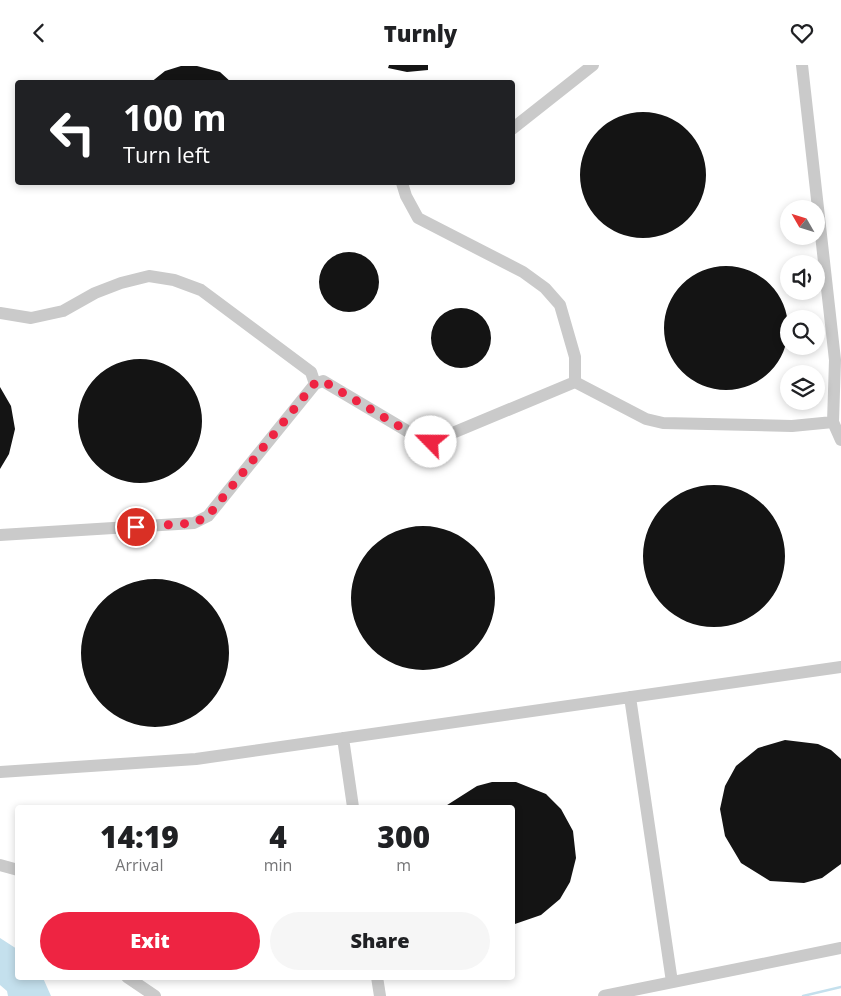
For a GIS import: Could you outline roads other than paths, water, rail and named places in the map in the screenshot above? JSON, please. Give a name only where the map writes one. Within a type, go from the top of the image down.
[{"type":"lane","points":[[515,127],[592,65]]},
{"type":"lane","points":[[802,65],[835,360],[833,422],[841,440]]},
{"type":"lane","points":[[403,185],[406,196],[418,218],[523,272],[545,288],[560,305],[575,357],[574,382]]},
{"type":"lane","points":[[0,313],[31,318],[63,311],[95,293],[121,283],[149,276],[174,280],[201,291],[311,372],[315,383]]},
{"type":"lane","points":[[0,535],[194,523],[208,516],[315,383],[323,381],[419,438],[431,442],[574,382],[646,419],[663,423],[792,426],[833,422]]},
{"type":"lane","points":[[0,772],[196,759],[841,667]]},
{"type":"lane","points":[[630,697],[672,982]]},
{"type":"lane","points":[[344,738],[353,805]]},
{"type":"lane","points":[[0,865],[15,869]]},
{"type":"lane","points":[[604,996],[841,948]]},
{"type":"lane","points":[[131,980],[155,996]]},
{"type":"lane","points":[[377,980],[380,996]]},
{"type":"water","points":[[0,938],[15,948],[15,980],[44,980],[51,996],[8,996],[7,991],[0,985]]},
{"type":"waterway","points":[[803,996],[841,987]]}]
